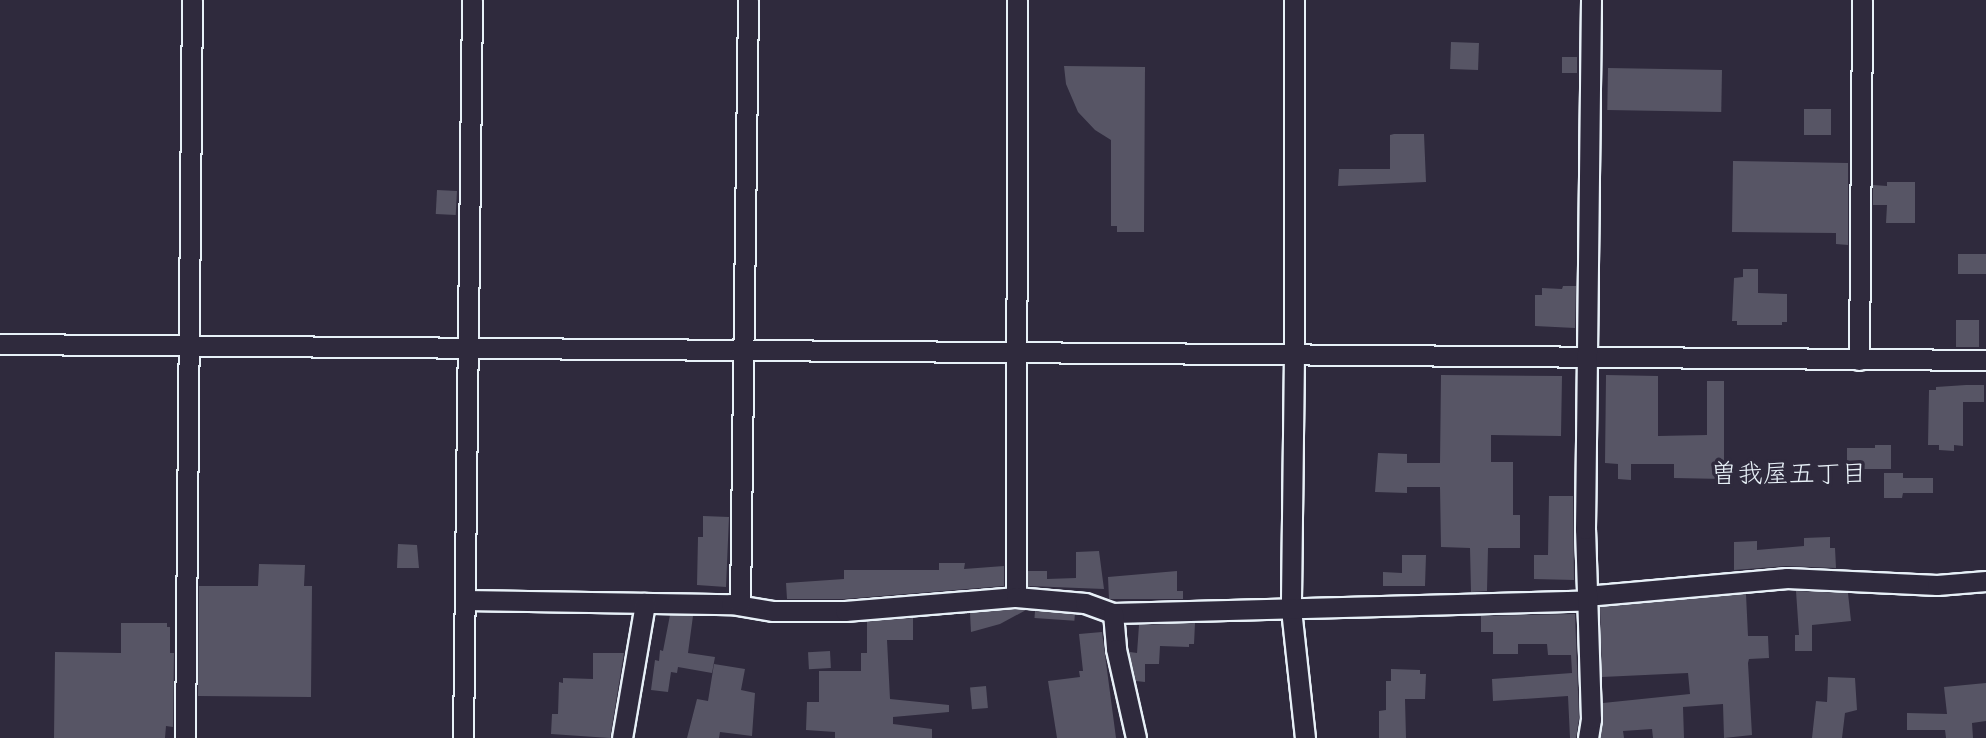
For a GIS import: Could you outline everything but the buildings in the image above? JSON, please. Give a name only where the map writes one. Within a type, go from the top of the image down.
[{"type":"street","points":[[186,738],[192,0]]},
{"type":"street","points":[[463,738],[470,347],[472,0]]},
{"type":"street","points":[[740,605],[748,0]]},
{"type":"street","points":[[1016,597],[1017,0]]},
{"type":"street","points":[[1294,0],[1291,609],[1305,738]]},
{"type":"street","points":[[1588,738],[1591,719],[1586,598],[1591,0]]},
{"type":"street","points":[[1859,359],[1861,0]]},
{"type":"street","points":[[0,344],[1986,360]]},
{"type":"street","points":[[465,600],[740,605],[773,611],[845,611],[1016,597],[1085,603],[1113,613],[1586,598],[1787,578],[1937,585],[1986,581]]},
{"type":"street","points":[[622,738],[646,603]]},
{"type":"street","points":[[1113,613],[1116,649],[1136,738]]},
{"type":"district","name":"曽我屋五丁目","points":[[1789,474]]}]
